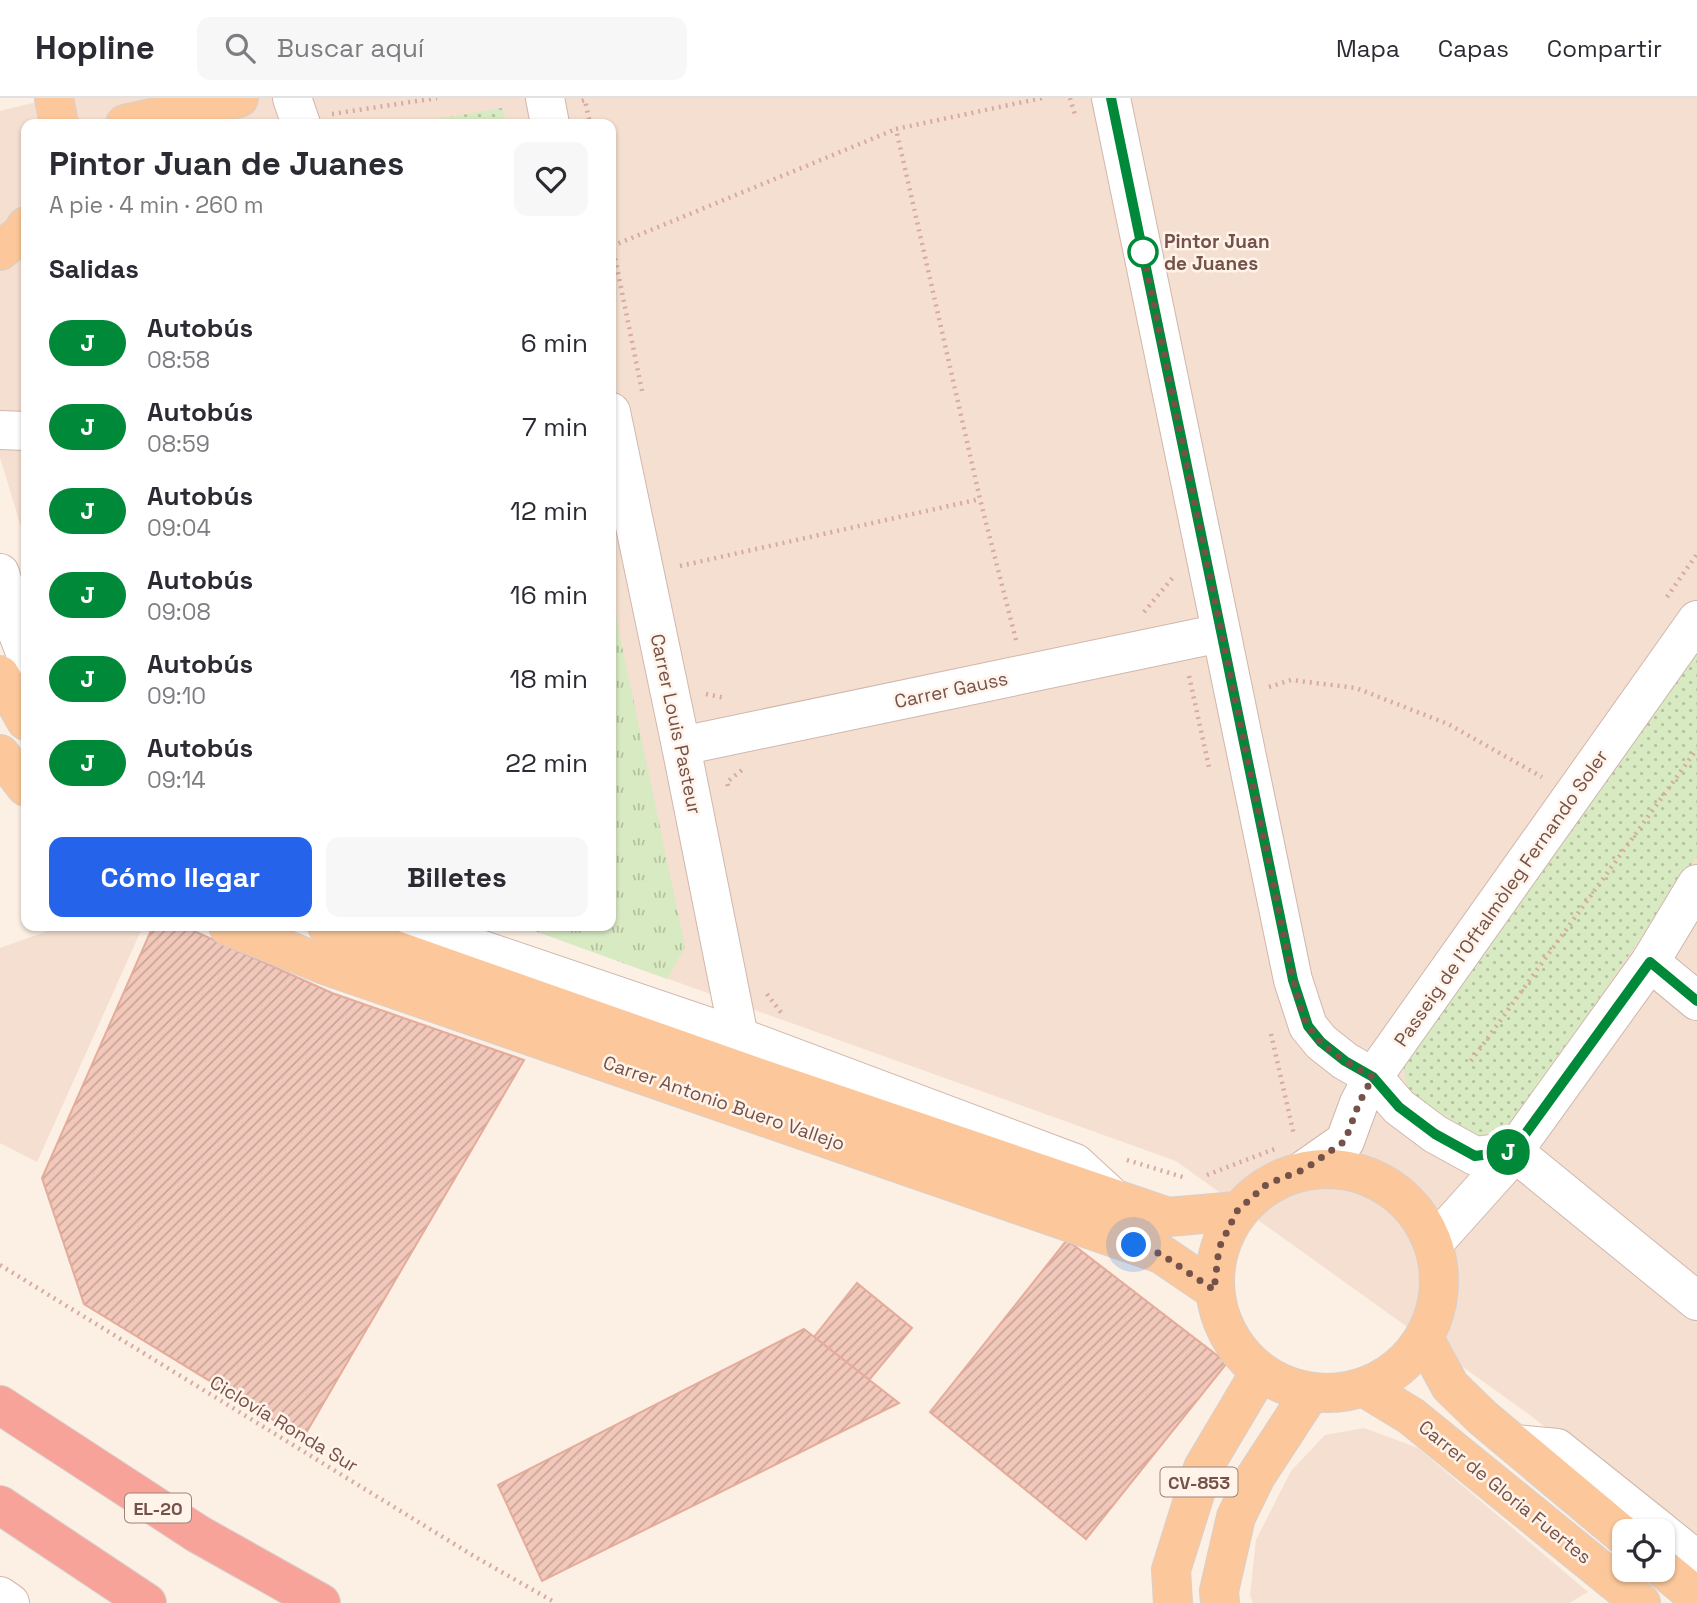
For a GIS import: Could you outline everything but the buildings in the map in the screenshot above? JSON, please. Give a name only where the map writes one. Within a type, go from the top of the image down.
[{"type":"highway","name":"EL-20","points":[[0,1405],[198,1534],[321,1603]]},
{"type":"highway","points":[[0,1506],[147,1603]]},
{"type":"main road","points":[[54,98],[58,119]]},
{"type":"main road","points":[[147,119],[239,98]]},
{"type":"main road","points":[[0,251],[21,234]]},
{"type":"main road","points":[[0,674],[21,712]]},
{"type":"main road","points":[[0,754],[21,781]]},
{"type":"main road","name":"Carrer Antonio Buero Vallejo","points":[[240,931],[322,964],[1161,1254],[1214,1290]]},
{"type":"main road","name":"Carrer Antonio Buero Vallejo","points":[[341,931],[761,1079],[1168,1217],[1237,1211]]},
{"type":"main road","points":[[1294,1152],[1382,1182],[1414,1207],[1434,1243],[1440,1275],[1437,1308],[1425,1340],[1399,1369],[1364,1388],[1310,1393],[1260,1372],[1228,1336],[1214,1290],[1219,1248],[1237,1211],[1267,1184],[1294,1152]]},
{"type":"main road","points":[[1425,1340],[1450,1386],[1483,1418],[1612,1525]]},
{"type":"main road","name":"CV-853","points":[[1173,1603],[1171,1570],[1203,1468],[1260,1372]]},
{"type":"main road","name":"Carrer de Gloria Fuertes","points":[[1364,1388],[1411,1416],[1640,1603]]},
{"type":"main road","points":[[1220,1603],[1219,1591],[1236,1517],[1256,1476],[1310,1393]]},
{"type":"main road","points":[[1675,1579],[1697,1597]]},
{"type":"street","points":[[545,98],[549,119]]},
{"type":"street","points":[[1111,98],[1293,980],[1308,1026],[1321,1042],[1345,1061],[1373,1077],[1399,1107],[1435,1134],[1475,1156],[1513,1151],[1697,1301]]},
{"type":"street","name":"Carrer Louis Pasteur","points":[[627,407],[681,746],[739,1037]]},
{"type":"street","points":[[0,430],[21,431]]},
{"type":"street","points":[[0,573],[21,642]]},
{"type":"street","name":"Passeig de l'Oftalmòleg Fernando Soler","points":[[1294,1152],[1345,1141],[1359,1103],[1373,1077],[1697,620]]},
{"type":"street","name":"Carrer Gauss","points":[[681,746],[748,732],[1146,631],[1221,633]]},
{"type":"street","points":[[1434,1243],[1513,1151],[1650,962],[1697,884]]},
{"type":"street","points":[[427,931],[739,1037],[1075,1163],[1113,1198]]},
{"type":"street","points":[[1650,962],[1697,1001]]},
{"type":"street","points":[[1516,1444],[1557,1448],[1646,1519]]},
{"type":"street","points":[[1675,1542],[1697,1560]]},
{"type":"street","points":[[0,1596],[10,1603]]},
{"type":"path","points":[[298,114],[438,98]]},
{"type":"path","points":[[616,244],[896,129],[1042,98]]},
{"type":"path","points":[[896,129],[980,499],[1017,645]]},
{"type":"path","points":[[616,289],[627,407]]},
{"type":"path","points":[[681,579],[678,566],[980,499]]},
{"type":"path","points":[[1665,601],[1697,554]]},
{"type":"path","points":[[1146,631],[1157,675],[1189,675],[1212,776]]},
{"type":"path","points":[[1235,698],[1291,680],[1356,688],[1448,724],[1542,777],[1535,788]]},
{"type":"path","points":[[705,693],[742,703],[754,761],[727,782],[729,791]]},
{"type":"path","points":[[1472,1061],[1697,749]]},
{"type":"path","points":[[766,992],[788,1021]]},
{"type":"path","points":[[1120,1158],[1194,1180],[1294,1152],[1270,1033]]},
{"type":"path","name":"Ciclovía Ronda Sur","points":[[0,1265],[442,1537],[556,1603]]},
{"type":"shaded area","points":[[53,98],[1697,98],[1697,1549],[1675,1531],[1675,1519],[1660,1519],[1530,1415],[1176,1161],[535,931],[616,931],[616,119],[21,119],[21,527],[0,457],[0,111]]},
{"type":"shaded area","points":[[48,931],[141,931],[37,1162],[0,1143],[0,948]]},
{"type":"shaded area","points":[[1364,1428],[1418,1448],[1588,1592],[1569,1603],[1253,1603],[1250,1596],[1256,1540],[1291,1471],[1325,1435]]},
{"type":"green space","points":[[502,108],[505,119],[437,119]]},
{"type":"green space","points":[[616,617],[685,947],[667,979],[535,931],[616,931]]},
{"type":"green space","points":[[1697,649],[1697,856],[1509,1129],[1482,1138],[1408,1093],[1402,1059]]},
{"type":"bus line","name":"J","points":[[1111,98],[1293,980],[1308,1026],[1321,1042],[1345,1061],[1373,1077],[1399,1107],[1435,1134],[1475,1156],[1513,1151],[1650,962],[1697,1001]]},
{"type":"place","name":"Pintor Juan de Juanes","points":[[1143,252]]},
{"type":"route","points":[[1134,1245],[1161,1254],[1214,1290],[1219,1248],[1237,1211],[1267,1184],[1305,1169],[1345,1141],[1359,1103],[1373,1077],[1345,1061],[1321,1042],[1308,1026],[1293,980],[1143,252]]}]
